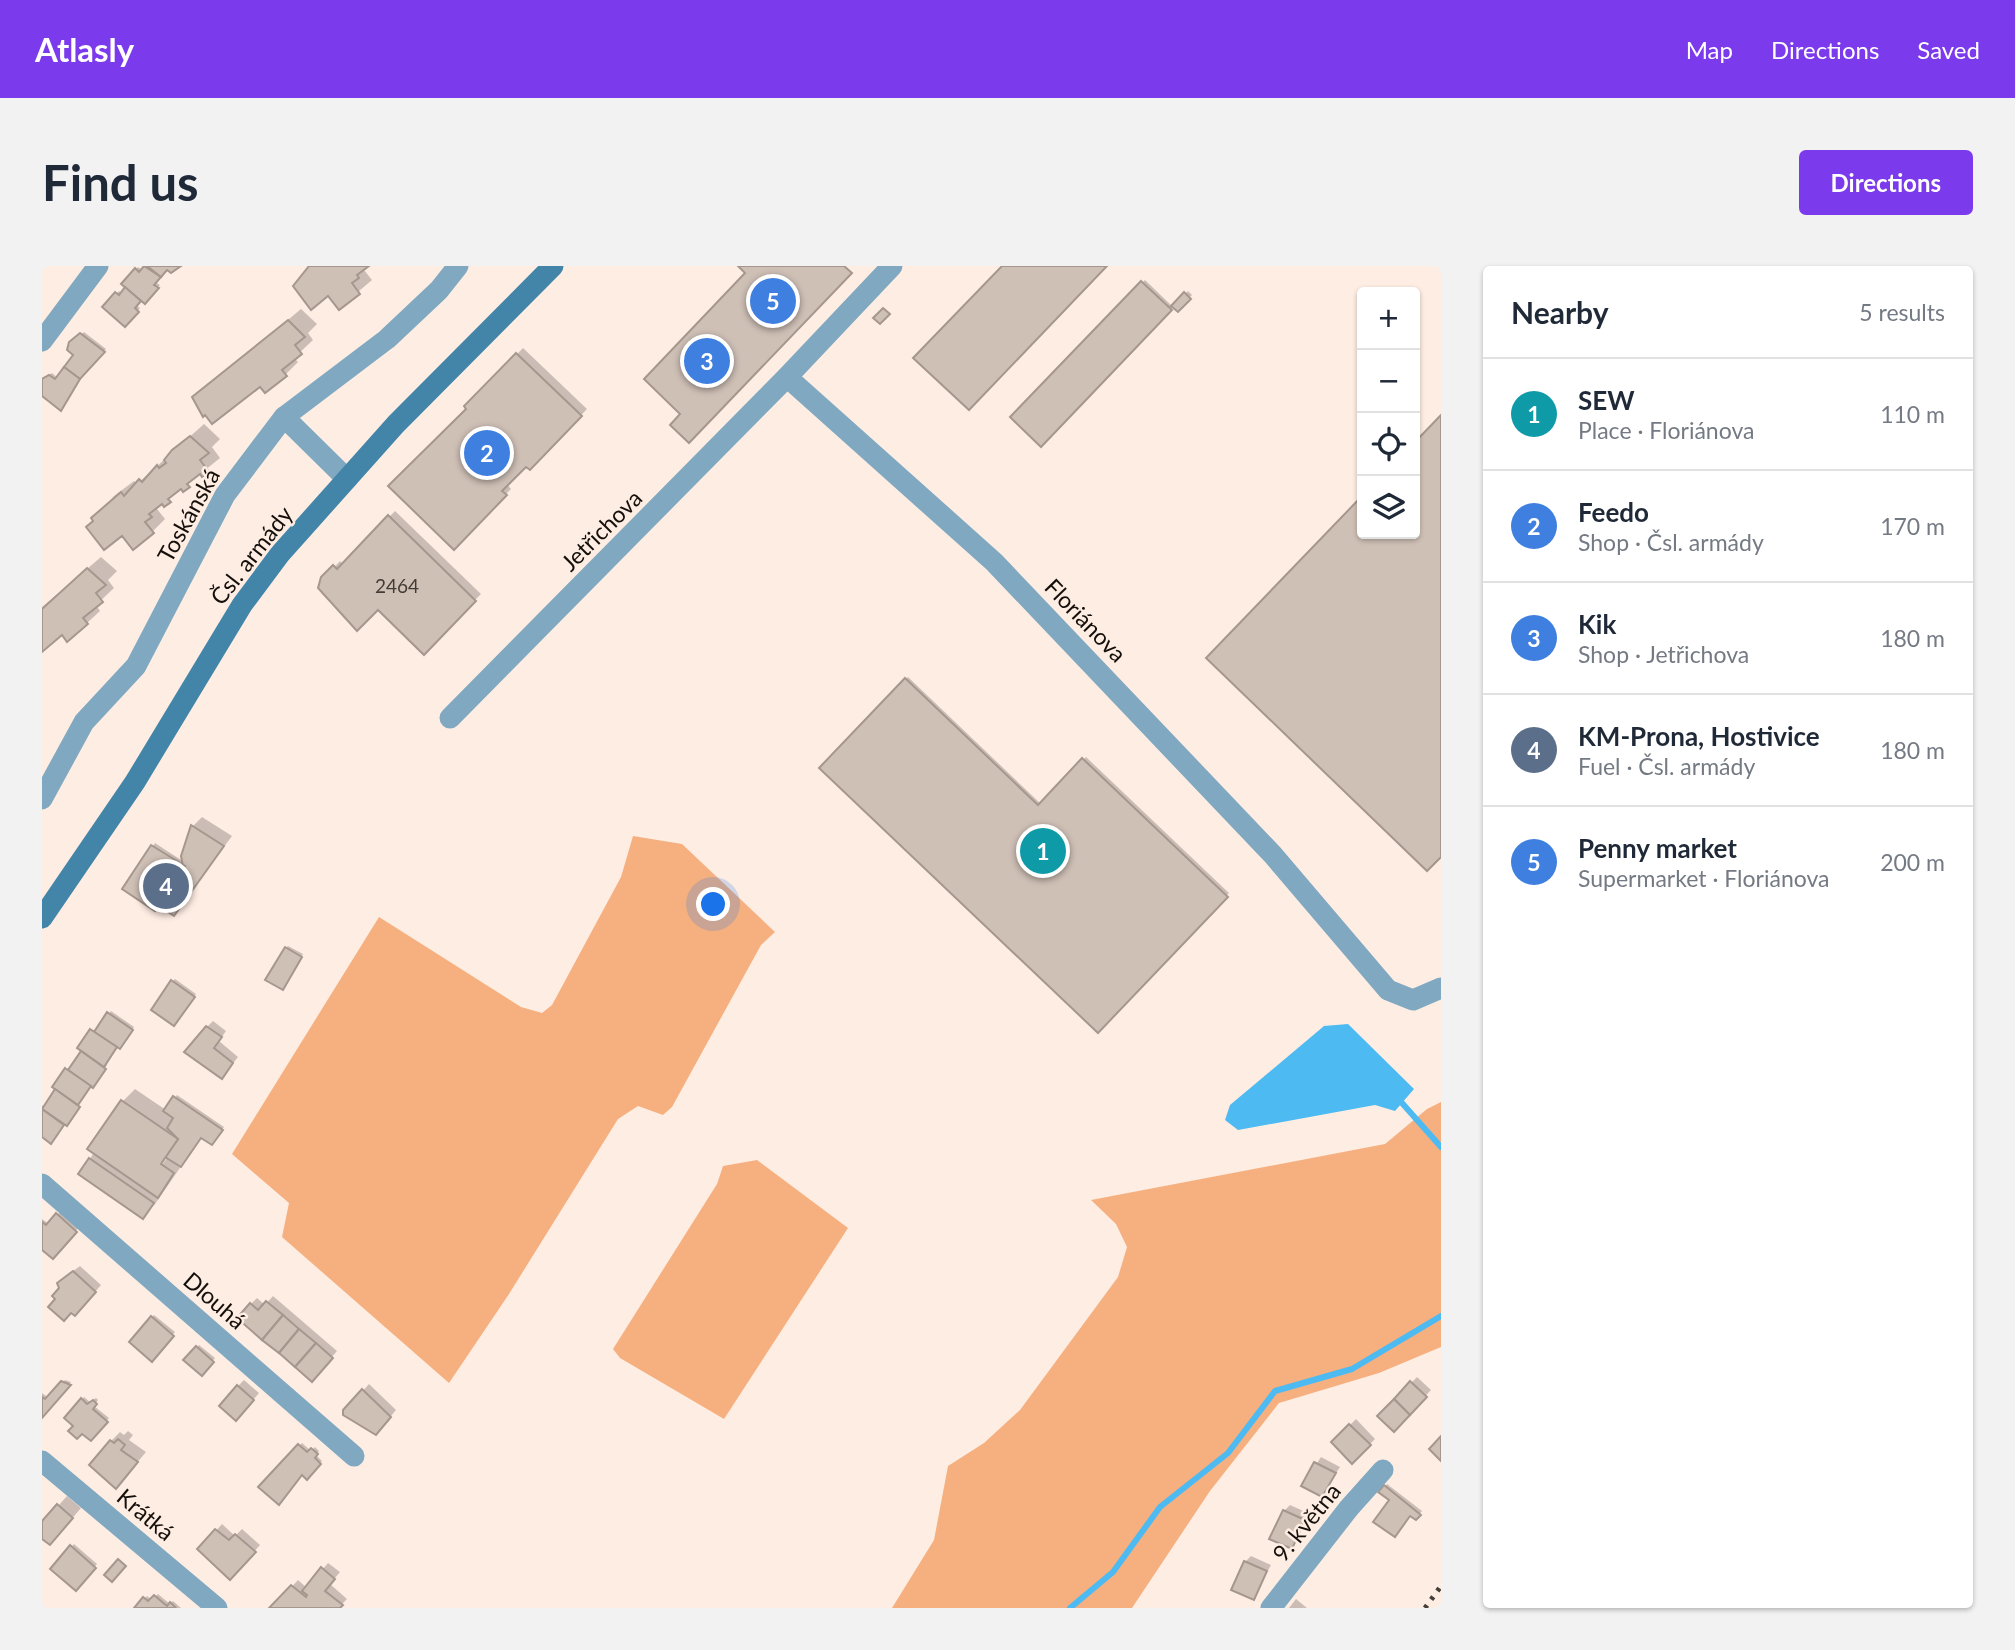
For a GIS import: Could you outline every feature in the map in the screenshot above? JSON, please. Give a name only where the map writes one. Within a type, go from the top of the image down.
[{"type":"main road","name":"Čsl. armády","points":[[42,918],[135,782],[242,605],[280,554],[396,424],[553,266]]},
{"type":"street","points":[[42,341],[98,266]]},
{"type":"street","name":"Toskánská","points":[[42,799],[84,722],[136,666],[225,495],[284,416],[387,339],[439,290],[458,266]]},
{"type":"street","points":[[788,377],[892,266]]},
{"type":"street","name":"Jetřichova","points":[[450,718],[788,377]]},
{"type":"street","name":"Floriánova","points":[[788,377],[994,562],[1273,855],[1388,990],[1413,1000],[1441,988]]},
{"type":"street","points":[[284,416],[347,479]]},
{"type":"street","name":"Dlouhá","points":[[42,1184],[355,1456]]},
{"type":"street","name":"Krátká","points":[[42,1461],[217,1608]]},
{"type":"street","name":"9. května","points":[[1270,1608],[1383,1470]]},
{"type":"shaded area","points":[[633,836],[682,844],[775,932],[761,945],[672,1107],[663,1115],[638,1106],[618,1119],[509,1294],[449,1383],[282,1237],[289,1203],[232,1154],[379,917],[521,1007],[542,1013],[552,1005],[621,877]]},
{"type":"shaded area","points":[[1441,1102],[1441,1347],[1379,1373],[1279,1403],[1210,1491],[1132,1608],[892,1608],[934,1540],[948,1466],[984,1443],[1020,1410],[1118,1277],[1127,1247],[1116,1224],[1091,1200],[1385,1144],[1427,1109]]},
{"type":"shaded area","points":[[757,1160],[848,1228],[724,1419],[620,1358],[613,1349],[717,1184],[723,1166]]},
{"type":"water","points":[[1348,1024],[1414,1089],[1395,1111],[1375,1105],[1238,1130],[1225,1120],[1230,1105],[1324,1026]]},
{"type":"building","points":[[144,266],[161,277],[154,285],[159,288],[145,304],[121,284],[135,268],[139,272]]},
{"type":"building","points":[[147,266],[181,266],[171,273],[167,270],[161,277]]},
{"type":"building","points":[[309,266],[369,266],[357,275],[359,278],[352,283],[360,294],[339,310],[328,296],[311,310],[293,286]]},
{"type":"building","points":[[738,266],[844,266],[852,273],[689,443],[670,425],[680,414],[644,379],[745,273]]},
{"type":"building","points":[[1002,266],[1107,266],[969,410],[913,358]]},
{"type":"building","points":[[1141,281],[1172,310],[1041,447],[1010,417]]},
{"type":"building","points":[[125,287],[141,301],[135,308],[139,312],[125,327],[102,307],[115,292],[119,295]]},
{"type":"building","points":[[1184,292],[1191,299],[1178,312],[1171,306]]},
{"type":"building","points":[[883,308],[890,314],[880,324],[873,318]]},
{"type":"building","points":[[288,320],[305,337],[295,345],[302,354],[282,370],[287,376],[265,393],[260,387],[212,424],[205,415],[203,417],[192,397]]},
{"type":"building","points":[[80,333],[105,352],[80,379],[64,367],[73,355],[67,350],[69,342]]},
{"type":"building","points":[[516,353],[582,416],[530,470],[526,467],[502,491],[507,495],[454,550],[388,486],[466,409],[464,406]]},
{"type":"building","points":[[64,367],[80,379],[61,411],[42,396],[42,379],[49,375],[55,379]]},
{"type":"building","points":[[1441,415],[1441,857],[1427,871],[1206,658],[1357,501],[1357,539],[1420,539],[1420,437]]},
{"type":"building","points":[[190,436],[209,453],[200,460],[209,472],[202,477],[200,474],[187,484],[190,487],[183,492],[181,489],[168,499],[171,502],[164,507],[162,504],[149,514],[152,517],[145,522],[154,533],[133,550],[122,536],[104,550],[86,527],[93,521],[91,518],[121,492],[124,496],[139,479],[142,482],[157,465],[159,468],[166,463],[164,460],[172,450]]},
{"type":"building","points":[[388,515],[476,601],[424,655],[378,610],[357,631],[318,588],[321,577],[333,565],[337,569]]},
{"type":"building","points":[[87,568],[106,585],[96,593],[103,602],[83,618],[88,624],[67,642],[62,635],[42,652],[42,609]]},
{"type":"building","points":[[905,678],[1038,805],[1082,758],[1228,897],[1098,1033],[819,768]]},
{"type":"building","points":[[191,825],[224,846],[174,916],[157,905],[183,866],[181,856]]},
{"type":"building","points":[[151,845],[185,866],[155,911],[122,889]]},
{"type":"building","points":[[285,947],[302,957],[283,990],[265,980]]},
{"type":"building","points":[[171,980],[195,997],[174,1026],[151,1010]]},
{"type":"building","points":[[107,1012],[133,1030],[120,1049],[94,1032]]},
{"type":"building","points":[[206,1026],[222,1037],[214,1048],[233,1063],[222,1079],[184,1052]]},
{"type":"building","points":[[90,1029],[117,1047],[104,1067],[77,1048]]},
{"type":"building","points":[[81,1051],[106,1069],[93,1088],[68,1070]]},
{"type":"building","points":[[65,1068],[91,1086],[78,1105],[52,1087]]},
{"type":"building","points":[[55,1089],[80,1107],[67,1126],[42,1109]]},
{"type":"building","points":[[173,1096],[223,1130],[212,1145],[201,1138],[181,1167],[165,1157],[178,1139],[167,1128],[173,1118],[163,1111]]},
{"type":"building","points":[[121,1100],[178,1139],[161,1164],[174,1173],[158,1198],[87,1149]]},
{"type":"building","points":[[42,1109],[64,1125],[51,1144],[42,1137]]},
{"type":"building","points":[[89,1158],[154,1203],[143,1219],[78,1174]]},
{"type":"building","points":[[56,1213],[77,1232],[53,1259],[42,1250],[42,1222],[46,1225]]},
{"type":"building","points":[[73,1271],[96,1292],[75,1316],[71,1313],[64,1321],[48,1307],[55,1299],[52,1296],[59,1288],[57,1283]]},
{"type":"building","points":[[266,1301],[283,1315],[262,1340],[237,1318],[250,1303],[258,1310]]},
{"type":"building","points":[[283,1315],[299,1329],[279,1353],[262,1340]]},
{"type":"building","points":[[151,1316],[174,1336],[152,1362],[129,1342]]},
{"type":"building","points":[[299,1329],[316,1343],[295,1367],[279,1353]]},
{"type":"building","points":[[316,1343],[333,1358],[312,1382],[295,1367]]},
{"type":"building","points":[[196,1346],[214,1362],[202,1376],[183,1360]]},
{"type":"building","points":[[61,1381],[71,1385],[42,1418],[42,1397],[45,1399]]},
{"type":"building","points":[[1410,1381],[1427,1397],[1410,1415],[1394,1399]]},
{"type":"building","points":[[237,1385],[254,1400],[236,1421],[219,1406]]},
{"type":"building","points":[[362,1389],[391,1417],[376,1435],[343,1415],[343,1410]]},
{"type":"building","points":[[81,1398],[87,1404],[93,1400],[97,1404],[93,1409],[108,1422],[91,1441],[82,1434],[77,1439],[68,1431],[73,1426],[64,1418]]},
{"type":"building","points":[[1394,1399],[1410,1415],[1394,1432],[1377,1416]]},
{"type":"building","points":[[1349,1424],[1371,1445],[1352,1464],[1331,1442]]},
{"type":"building","points":[[1441,1436],[1441,1461],[1429,1449]]},
{"type":"building","points":[[118,1439],[125,1445],[121,1450],[138,1462],[116,1489],[89,1465],[110,1440],[114,1443]]},
{"type":"building","points":[[298,1444],[307,1452],[311,1448],[318,1454],[315,1458],[321,1464],[307,1480],[302,1475],[279,1505],[258,1487]]},
{"type":"building","points":[[1314,1462],[1336,1473],[1322,1497],[1301,1486]]},
{"type":"building","points":[[1384,1485],[1421,1515],[1416,1520],[1410,1516],[1395,1537],[1373,1522],[1389,1500],[1378,1492]]},
{"type":"building","points":[[57,1504],[73,1518],[50,1545],[42,1539],[42,1521]]},
{"type":"building","points":[[1283,1510],[1305,1520],[1292,1549],[1269,1539]]},
{"type":"building","points":[[215,1529],[229,1540],[235,1534],[256,1552],[230,1580],[197,1549]]},
{"type":"building","points":[[70,1545],[96,1568],[76,1591],[50,1569]]},
{"type":"building","points":[[118,1559],[126,1566],[112,1582],[104,1575]]},
{"type":"building","points":[[1244,1561],[1267,1571],[1254,1600],[1231,1590]]},
{"type":"building","points":[[321,1567],[335,1579],[325,1591],[343,1605],[340,1608],[269,1608],[291,1585],[306,1597],[302,1591]]},
{"type":"building","points":[[154,1595],[167,1606],[170,1602],[176,1608],[134,1608],[143,1597],[148,1601]]},
{"type":"waterway","points":[[1402,1103],[1441,1147]]},
{"type":"waterway","points":[[1070,1608],[1113,1572],[1160,1507],[1228,1453],[1275,1391],[1352,1369],[1441,1316]]},
{"type":"railway","points":[[1425,1608],[1441,1586]]},
{"type":"place","name":"Penny market","points":[[773,301]]},
{"type":"place","name":"Kik","points":[[707,361]]},
{"type":"place","name":"Feedo","points":[[487,453]]},
{"type":"place","name":"SEW","points":[[1043,851]]},
{"type":"place","name":"KM-Prona, Hostivice","points":[[166,886]]}]
